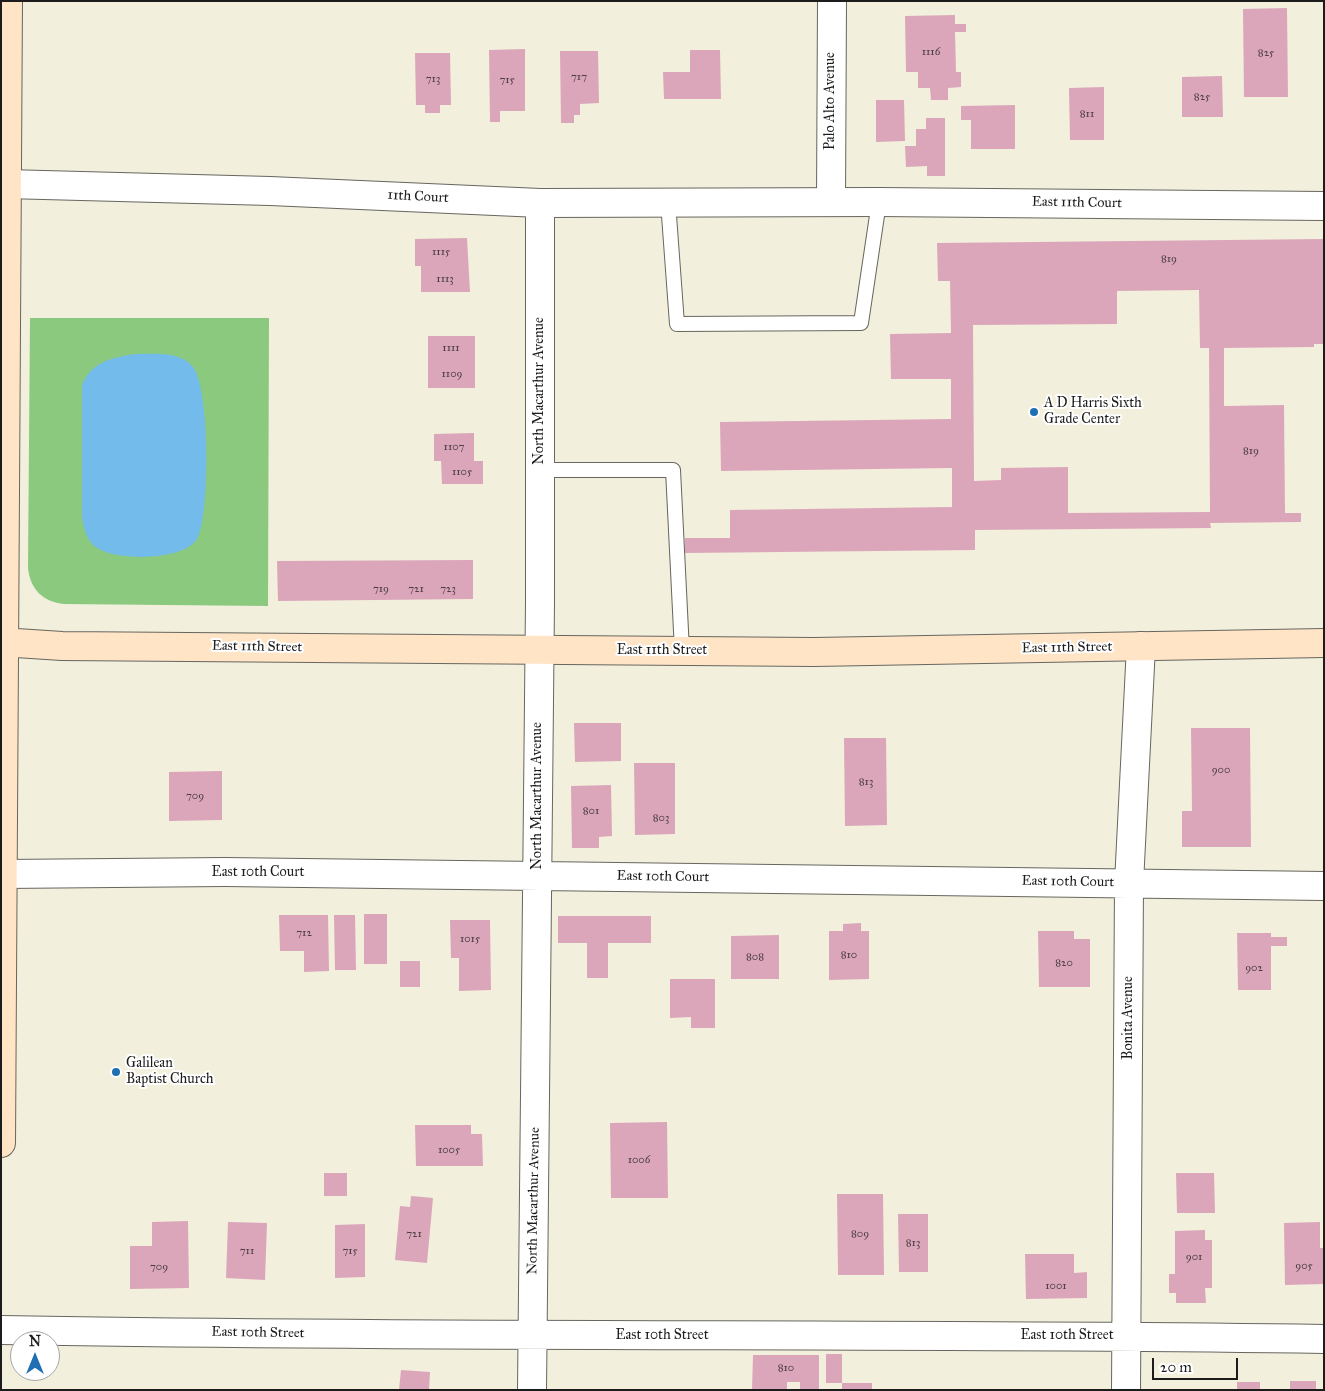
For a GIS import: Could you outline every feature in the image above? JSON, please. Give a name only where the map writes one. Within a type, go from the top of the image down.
[{"type":"main road","points":[[1,1143],[8,1]]},
{"type":"main road","name":"East 11th Street","points":[[3,642],[62,646],[682,651],[913,651],[1324,644]]},
{"type":"street","name":"Palo Alto Avenue","points":[[830,202],[832,1]]},
{"type":"street","name":"11th Court","points":[[6,184],[260,190],[540,203],[830,202]]},
{"type":"street","name":"East 11th Court","points":[[830,202],[1324,206]]},
{"type":"street","name":"North Macarthur Avenue","points":[[532,1390],[539,650],[540,203]]},
{"type":"street","name":"Bonita Avenue","points":[[1126,1390],[1129,883],[1141,646]]},
{"type":"street","name":"East 10th Court","points":[[3,874],[225,872],[1324,886]]},
{"type":"street","name":"East 10th Street","points":[[1,1330],[533,1336],[1126,1336],[1324,1339]]},
{"type":"lane","points":[[668,202],[676,324],[862,323],[879,202]]},
{"type":"lane","points":[[540,470],[673,470],[682,651]]},
{"type":"green space","points":[[30,318],[269,318],[268,606],[64,604],[50,600],[39,593],[32,582],[28,568]]},
{"type":"water","points":[[136,354],[166,354],[188,362],[193,367],[199,380],[203,399],[206,478],[202,523],[198,537],[191,545],[181,551],[167,555],[121,556],[99,549],[89,539],[82,517],[82,385],[86,377],[97,366],[111,359]]},
{"type":"building","points":[[1287,8],[1288,97],[1244,97],[1243,9]]},
{"type":"building","points":[[955,15],[955,24],[966,24],[966,32],[955,32],[956,72],[961,72],[961,87],[948,88],[948,100],[931,100],[930,88],[918,88],[918,72],[906,72],[905,16]]},
{"type":"building","points":[[525,49],[525,111],[500,111],[500,122],[490,122],[489,50]]},
{"type":"building","points":[[690,50],[720,50],[721,99],[664,99],[663,72],[690,72]]},
{"type":"building","points":[[560,51],[598,51],[599,103],[580,104],[580,115],[574,115],[574,123],[561,123]]},
{"type":"building","points":[[415,53],[450,53],[451,105],[440,105],[440,113],[425,113],[425,105],[416,105]]},
{"type":"building","points":[[1222,76],[1223,117],[1182,117],[1182,77]]},
{"type":"building","points":[[1104,87],[1104,140],[1070,140],[1069,88]]},
{"type":"building","points":[[876,100],[904,100],[905,141],[876,142]]},
{"type":"building","points":[[1015,105],[1015,149],[971,149],[971,120],[961,120],[961,106]]},
{"type":"building","points":[[926,118],[945,118],[945,176],[927,176],[927,166],[906,167],[905,146],[916,146],[916,129],[926,129]]},
{"type":"building","points":[[467,238],[470,292],[421,292],[421,266],[415,266],[415,239]]},
{"type":"building","points":[[1324,239],[1324,344],[1314,344],[1314,347],[1224,348],[1224,406],[1284,405],[1285,513],[1301,513],[1301,522],[1210,523],[1211,528],[975,530],[975,550],[685,553],[685,538],[730,538],[730,510],[952,507],[952,468],[721,471],[720,422],[951,419],[951,379],[891,379],[890,334],[951,333],[950,281],[938,281],[937,243]],"holes":[[[1199,290],[1200,348],[1209,348],[1210,512],[1068,513],[1068,467],[1001,468],[1001,480],[974,481],[973,325],[1117,324],[1117,291]]]},
{"type":"building","points":[[428,336],[475,336],[475,388],[428,388]]},
{"type":"building","points":[[474,433],[474,461],[483,461],[483,484],[442,484],[441,461],[434,461],[434,434]]},
{"type":"building","points":[[473,560],[473,599],[278,601],[277,561]]},
{"type":"building","points":[[574,723],[621,723],[621,761],[575,762]]},
{"type":"building","points":[[1191,728],[1250,728],[1251,847],[1182,847],[1182,811],[1192,811]]},
{"type":"building","points":[[844,738],[886,738],[887,825],[845,826]]},
{"type":"building","points":[[634,763],[675,763],[675,834],[635,835]]},
{"type":"building","points":[[222,771],[222,820],[169,821],[169,772]]},
{"type":"building","points":[[611,785],[612,836],[599,837],[599,848],[572,848],[571,786]]},
{"type":"building","points":[[364,914],[387,914],[387,964],[364,964]]},
{"type":"building","points":[[279,915],[328,915],[329,971],[304,972],[304,951],[280,951]]},
{"type":"building","points":[[334,915],[355,915],[356,970],[335,970]]},
{"type":"building","points":[[558,916],[651,916],[651,943],[608,943],[608,978],[587,978],[587,943],[558,943]]},
{"type":"building","points":[[450,920],[490,920],[491,990],[459,991],[459,958],[451,958]]},
{"type":"building","points":[[861,923],[861,931],[869,931],[869,979],[829,980],[829,931],[843,931],[843,924]]},
{"type":"building","points":[[1038,931],[1074,931],[1074,939],[1090,939],[1090,987],[1039,987]]},
{"type":"building","points":[[1237,933],[1271,933],[1271,937],[1287,937],[1287,946],[1271,946],[1271,990],[1238,990]]},
{"type":"building","points":[[779,935],[779,979],[731,979],[731,936]]},
{"type":"building","points":[[400,961],[420,961],[420,987],[400,987]]},
{"type":"building","points":[[670,979],[715,979],[715,1028],[691,1028],[691,1017],[670,1018]]},
{"type":"building","points":[[667,1122],[668,1198],[611,1198],[610,1123]]},
{"type":"building","points":[[415,1125],[471,1125],[471,1134],[482,1134],[483,1166],[416,1166]]},
{"type":"building","points":[[324,1173],[347,1173],[347,1196],[324,1196]]},
{"type":"building","points":[[1176,1173],[1214,1173],[1215,1213],[1177,1213]]},
{"type":"building","points":[[837,1194],[883,1194],[884,1275],[838,1275]]},
{"type":"building","points":[[411,1196],[433,1198],[427,1263],[395,1260],[400,1206],[410,1207]]},
{"type":"building","points":[[898,1214],[928,1214],[928,1272],[899,1272]]},
{"type":"building","points":[[188,1221],[189,1288],[130,1289],[130,1246],[152,1246],[152,1222]]},
{"type":"building","points":[[228,1222],[267,1223],[265,1280],[226,1278]]},
{"type":"building","points":[[1320,1222],[1320,1248],[1324,1248],[1324,1284],[1285,1285],[1284,1223]]},
{"type":"building","points":[[365,1224],[365,1277],[335,1278],[335,1225]]},
{"type":"building","points":[[1205,1230],[1205,1240],[1212,1240],[1212,1288],[1205,1288],[1206,1303],[1176,1303],[1176,1293],[1169,1293],[1169,1274],[1175,1274],[1175,1231]]},
{"type":"building","points":[[1025,1254],[1074,1254],[1074,1273],[1087,1272],[1087,1298],[1026,1299]]},
{"type":"building","points":[[826,1354],[842,1354],[842,1383],[826,1383]]},
{"type":"building","points":[[753,1355],[819,1355],[819,1390],[800,1390],[800,1382],[787,1382],[787,1390],[752,1390]]},
{"type":"building","points":[[401,1370],[430,1372],[429,1390],[399,1390]]},
{"type":"building","points":[[1290,1381],[1316,1381],[1316,1390],[1290,1390]]},
{"type":"building","points":[[1237,1382],[1260,1382],[1260,1390],[1237,1390]]},
{"type":"building","points":[[842,1383],[872,1383],[872,1390],[842,1390]]},
{"type":"place","name":"A D Harris Sixth Grade Center","points":[[1034,412]]},
{"type":"place","name":"Galilean Baptist Church","points":[[116,1072]]}]
